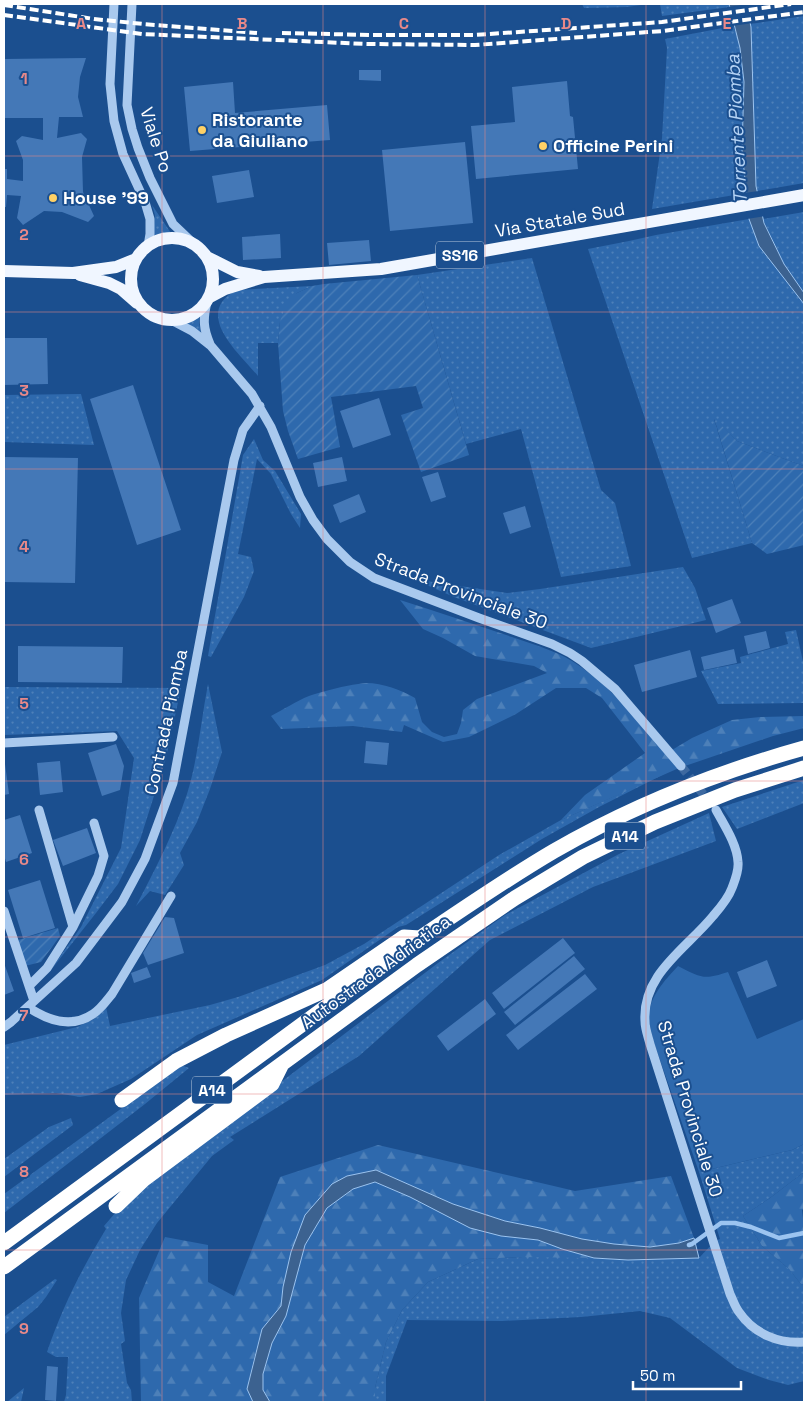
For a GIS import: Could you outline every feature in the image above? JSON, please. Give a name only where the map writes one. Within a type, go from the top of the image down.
[{"type":"highway","name":"Autostrada Adriatica","points":[[4,1243],[420,938],[527,867],[586,834],[680,790],[727,772],[804,748]]},
{"type":"highway","name":"Autostrada Adriatica","points":[[4,1267],[460,935],[516,898],[584,857],[655,822],[735,790],[804,768]]},
{"type":"highway","points":[[122,1100],[176,1061],[226,1035],[328,989],[404,937],[420,938]]},
{"type":"highway","points":[[116,1206],[143,1180],[272,1084],[283,1063]]},
{"type":"main road","name":"Via Statale Sud","points":[[264,277],[381,268],[804,196]]},
{"type":"main road","name":"SS16","points":[[4,271],[72,273],[116,267],[136,259],[148,246],[170,238],[182,239],[192,244],[201,250],[207,258],[237,272],[264,277]]},
{"type":"main road","points":[[207,258],[212,267],[214,277],[213,287],[208,299]]},
{"type":"main road","points":[[136,259],[132,284],[136,299],[142,308]]},
{"type":"main road","name":"SS16","points":[[72,273],[115,286],[151,315],[173,321],[192,316],[200,310],[208,299],[225,289],[264,277]]},
{"type":"street","name":"Viale Po","points":[[114,4],[110,84],[114,121],[122,154],[145,202],[150,219],[148,246]]},
{"type":"street","name":"Viale Po","points":[[132,4],[127,104],[132,129],[150,178],[173,224],[192,244]]},
{"type":"street","name":"Strada Provinciale 30","points":[[208,299],[204,320],[206,335],[211,346]]},
{"type":"street","name":"Strada Provinciale 30","points":[[173,321],[211,346],[252,394],[272,428],[308,512],[327,539],[350,562],[374,578],[552,644],[570,653],[615,690],[681,766]]},
{"type":"street","name":"Contrada Piomba","points":[[4,1027],[76,963],[122,902],[145,859],[173,783],[234,460],[243,430],[260,406]]},
{"type":"street","points":[[4,742],[113,737]]},
{"type":"street","points":[[39,810],[73,927]]},
{"type":"street","name":"Strada Provinciale 30","points":[[716,810],[732,839],[738,862],[735,880],[722,906],[655,979],[648,994],[645,1008],[645,1023],[650,1044],[730,1294],[738,1312],[753,1328],[770,1338],[791,1343],[804,1342]]},
{"type":"street","points":[[29,986],[47,968],[73,927],[98,876],[104,856],[94,823]]},
{"type":"street","points":[[4,911],[29,986],[31,1004],[41,1016],[56,1021],[71,1022],[93,1014],[112,994],[170,896]]},
{"type":"green space","points":[[582,4],[648,4],[627,7],[584,8]]},
{"type":"green space","points":[[660,4],[729,4],[730,7],[662,16]]},
{"type":"green space","points":[[804,16],[804,183],[757,191],[750,24]]},
{"type":"green space","points":[[733,26],[738,40],[743,70],[742,150],[746,193],[652,209],[662,138],[667,48],[665,39]]},
{"type":"green space","points":[[152,205],[171,233],[153,236],[155,215]]},
{"type":"green space","points":[[804,212],[804,293],[784,264],[763,219]]},
{"type":"green space","points":[[749,219],[759,246],[804,304],[804,466],[737,441],[714,419],[752,543],[692,558],[588,249]]},
{"type":"green space","points":[[532,258],[601,490],[615,503],[631,566],[561,577],[521,429],[466,444],[417,275]]},
{"type":"green space","points":[[417,275],[469,455],[421,472],[401,415],[423,408],[416,386],[331,397],[340,447],[298,459],[283,411],[278,343],[280,321],[287,303],[297,293],[312,286]]},
{"type":"green space","points":[[312,286],[297,293],[280,321],[278,343],[258,343],[258,376],[223,333],[218,310],[224,300],[236,290]]},
{"type":"green space","points":[[200,315],[201,332],[184,322],[192,321]]},
{"type":"green space","points":[[81,394],[94,445],[4,442],[4,395]]},
{"type":"green space","points":[[714,418],[737,441],[804,466],[804,545],[767,554],[752,543]]},
{"type":"green space","points":[[254,439],[263,460],[275,471],[301,514],[300,528],[271,474],[257,459],[238,554],[251,557],[254,571],[244,597],[211,657],[208,656],[243,455]]},
{"type":"green space","points":[[683,567],[695,588],[706,620],[591,648],[454,597],[413,579],[507,593]]},
{"type":"green space","points":[[400,600],[539,646],[573,662],[621,701],[679,768],[561,820],[585,795],[645,753],[602,698],[586,688],[556,688],[516,714],[469,737],[443,742],[404,725],[402,732],[353,726],[281,729],[271,716],[294,703],[322,692],[366,683],[379,684],[404,692],[415,698],[422,722],[432,732],[444,737],[457,734],[463,710],[477,699],[547,673],[534,666],[475,656],[423,629]]},
{"type":"green space","points":[[796,630],[804,666],[804,703],[718,704],[701,671],[741,663],[740,657],[788,644],[785,632]]},
{"type":"green space","points":[[208,684],[222,752],[210,789],[197,822],[180,853],[184,865],[165,895],[150,891],[136,906],[170,837],[187,794],[197,753]]},
{"type":"green space","points":[[4,687],[181,688],[166,758],[140,840],[118,884],[47,975],[81,927],[121,848],[134,758],[117,731],[4,735]]},
{"type":"green space","points":[[804,716],[804,728],[773,736],[685,766],[672,750],[692,738],[732,720]]},
{"type":"green space","points":[[668,772],[542,839],[406,925],[398,927],[322,980],[197,1035],[131,1079],[97,1094],[80,1097],[56,1093],[4,1095],[4,1045],[77,1027],[94,1019],[106,1007],[110,1026],[210,1005],[238,997],[325,965],[364,944],[499,855],[561,820]]},
{"type":"green space","points":[[804,780],[804,803],[737,829],[722,807]]},
{"type":"green space","points":[[709,813],[716,841],[593,887],[490,940],[359,1056],[230,1137],[234,1140],[212,1156],[157,1223],[140,1250],[126,1280],[121,1313],[125,1341],[121,1344],[132,1402],[64,1402],[68,1357],[56,1357],[47,1352],[73,1289],[106,1229],[104,1226],[128,1198],[438,963],[505,915],[619,854]]},
{"type":"green space","points":[[58,928],[60,936],[41,962],[25,966],[18,940]]},
{"type":"green space","points":[[678,966],[692,973],[708,977],[728,972],[757,1039],[804,1019],[804,1144],[792,1150],[699,1172],[653,1040],[649,1021],[649,1013],[654,998],[662,984]]},
{"type":"green space","points":[[181,1065],[189,1068],[4,1213],[4,1194]]},
{"type":"green space","points":[[71,1118],[73,1125],[4,1177],[4,1159],[49,1127]]},
{"type":"green space","points":[[804,1144],[804,1172],[743,1216],[762,1246],[789,1269],[804,1286],[804,1381],[788,1385],[737,1368],[670,1318],[640,1311],[581,1317],[502,1321],[407,1320],[386,1376],[386,1402],[375,1402],[375,1388],[386,1342],[402,1310],[428,1282],[478,1259],[523,1257],[628,1260],[699,1258],[715,1241],[720,1239],[699,1172],[792,1150]]},
{"type":"green space","points":[[378,1145],[575,1191],[671,1176],[694,1238],[679,1243],[650,1247],[582,1239],[505,1221],[453,1204],[376,1170],[347,1176],[291,1252],[281,1306],[262,1329],[253,1362],[247,1389],[253,1402],[141,1402],[139,1298],[165,1237],[208,1245],[208,1282],[234,1296],[280,1177]]},
{"type":"green space","points":[[804,1172],[804,1209],[802,1210],[804,1227],[804,1286],[789,1269],[762,1246],[743,1216]]},
{"type":"green space","points":[[375,1182],[501,1236],[538,1240],[594,1258],[523,1257],[478,1259],[428,1282],[402,1310],[386,1342],[375,1388],[375,1402],[270,1402],[263,1390],[263,1374],[272,1343],[286,1316],[305,1245],[327,1208],[353,1189]]},
{"type":"green space","points":[[55,1279],[57,1280],[38,1307],[4,1335],[4,1317]]},
{"type":"green space","points":[[24,1388],[21,1402],[7,1402]]},
{"type":"shaded area","points":[[729,4],[746,4],[751,27],[756,186],[764,223],[784,264],[804,293],[804,304],[759,246],[749,219],[742,150],[744,82],[740,48]]},
{"type":"shaded area","points":[[376,1170],[453,1204],[505,1221],[582,1239],[650,1247],[679,1243],[694,1238],[699,1258],[628,1260],[594,1258],[538,1240],[501,1236],[470,1228],[410,1197],[375,1182],[353,1189],[327,1208],[305,1245],[286,1316],[272,1343],[263,1374],[263,1390],[270,1402],[253,1402],[247,1389],[262,1329],[281,1306],[291,1252],[305,1215],[332,1184],[347,1176]]},
{"type":"pier","points":[[749,4],[753,23],[732,26],[727,7]]},
{"type":"pier","points":[[759,191],[765,216],[747,219],[744,193]]},
{"type":"building","points":[[86,58],[80,77],[78,97],[83,117],[59,117],[57,138],[81,133],[87,139],[82,157],[83,192],[94,216],[88,222],[62,212],[44,211],[23,225],[17,218],[21,196],[7,195],[6,207],[4,207],[4,169],[7,169],[7,179],[23,181],[23,160],[16,141],[22,136],[43,140],[43,118],[4,118],[4,59]]},
{"type":"building","points":[[359,70],[381,70],[381,81],[359,80]]},
{"type":"building","points":[[567,81],[578,169],[476,179],[471,126],[515,122],[512,87]]},
{"type":"building","points":[[233,82],[235,113],[327,105],[330,140],[190,151],[184,87]]},
{"type":"building","points":[[465,142],[473,223],[390,231],[382,150]]},
{"type":"building","points":[[249,170],[254,197],[217,203],[212,176]]},
{"type":"building","points":[[280,234],[281,258],[243,260],[242,237]]},
{"type":"building","points":[[369,240],[371,261],[329,265],[327,243]]},
{"type":"building","points":[[4,338],[47,338],[48,384],[4,385]]},
{"type":"building","points":[[133,385],[181,530],[137,545],[90,399]]},
{"type":"building","points":[[379,398],[391,435],[353,448],[340,411]]},
{"type":"building","points":[[4,457],[78,458],[75,583],[4,582]]},
{"type":"building","points":[[342,457],[347,481],[318,487],[313,463]]},
{"type":"building","points":[[438,472],[446,497],[431,502],[422,477]]},
{"type":"building","points":[[359,494],[366,512],[340,523],[333,505]]},
{"type":"building","points":[[525,506],[531,527],[510,534],[503,513]]},
{"type":"building","points":[[732,599],[741,623],[716,633],[707,608]]},
{"type":"building","points":[[766,631],[770,648],[748,654],[744,636]]},
{"type":"building","points":[[18,646],[123,647],[122,683],[18,682]]},
{"type":"building","points":[[734,649],[737,663],[704,670],[701,657]]},
{"type":"building","points":[[690,650],[697,677],[642,692],[634,665]]},
{"type":"building","points":[[366,741],[389,743],[387,765],[364,763]]},
{"type":"building","points":[[116,744],[124,766],[120,790],[102,796],[88,753]]},
{"type":"building","points":[[60,761],[63,792],[40,795],[37,763]]},
{"type":"building","points":[[4,764],[9,794],[4,795]]},
{"type":"building","points":[[20,815],[32,853],[6,862],[4,855],[4,820]]},
{"type":"building","points":[[87,828],[96,853],[63,866],[53,840]]},
{"type":"building","points":[[40,880],[55,928],[23,938],[8,890]]},
{"type":"building","points":[[165,917],[174,918],[184,953],[148,965],[143,953]]},
{"type":"building","points":[[563,938],[575,953],[504,1009],[492,993]]},
{"type":"building","points":[[574,956],[585,969],[515,1025],[504,1012]]},
{"type":"building","points":[[767,960],[777,986],[747,998],[737,972]]},
{"type":"building","points":[[4,963],[14,991],[4,995]]},
{"type":"building","points":[[147,967],[151,977],[134,983],[131,973]]},
{"type":"building","points":[[585,974],[597,989],[518,1050],[506,1035]]},
{"type":"building","points":[[485,999],[496,1014],[448,1051],[437,1036]]},
{"type":"building","points":[[47,1366],[58,1367],[56,1401],[45,1400]]},
{"type":"waterway","name":"Torrente Piomba","points":[[689,1245],[721,1223],[735,1223],[751,1227],[779,1238],[804,1233]]},
{"type":"tunnel","points":[[681,766],[711,804]]},
{"type":"railway","points":[[282,33],[475,35],[662,22],[791,4]]},
{"type":"railway","points":[[4,5],[94,19],[257,33]]},
{"type":"railway","points":[[4,15],[142,34],[366,44],[475,45],[663,31],[804,12]]},
{"type":"place","name":"Ristorante da Giuliano","points":[[202,130]]},
{"type":"place","name":"Officine Perini","points":[[543,146]]},
{"type":"place","name":"House '99","points":[[53,198]]}]
